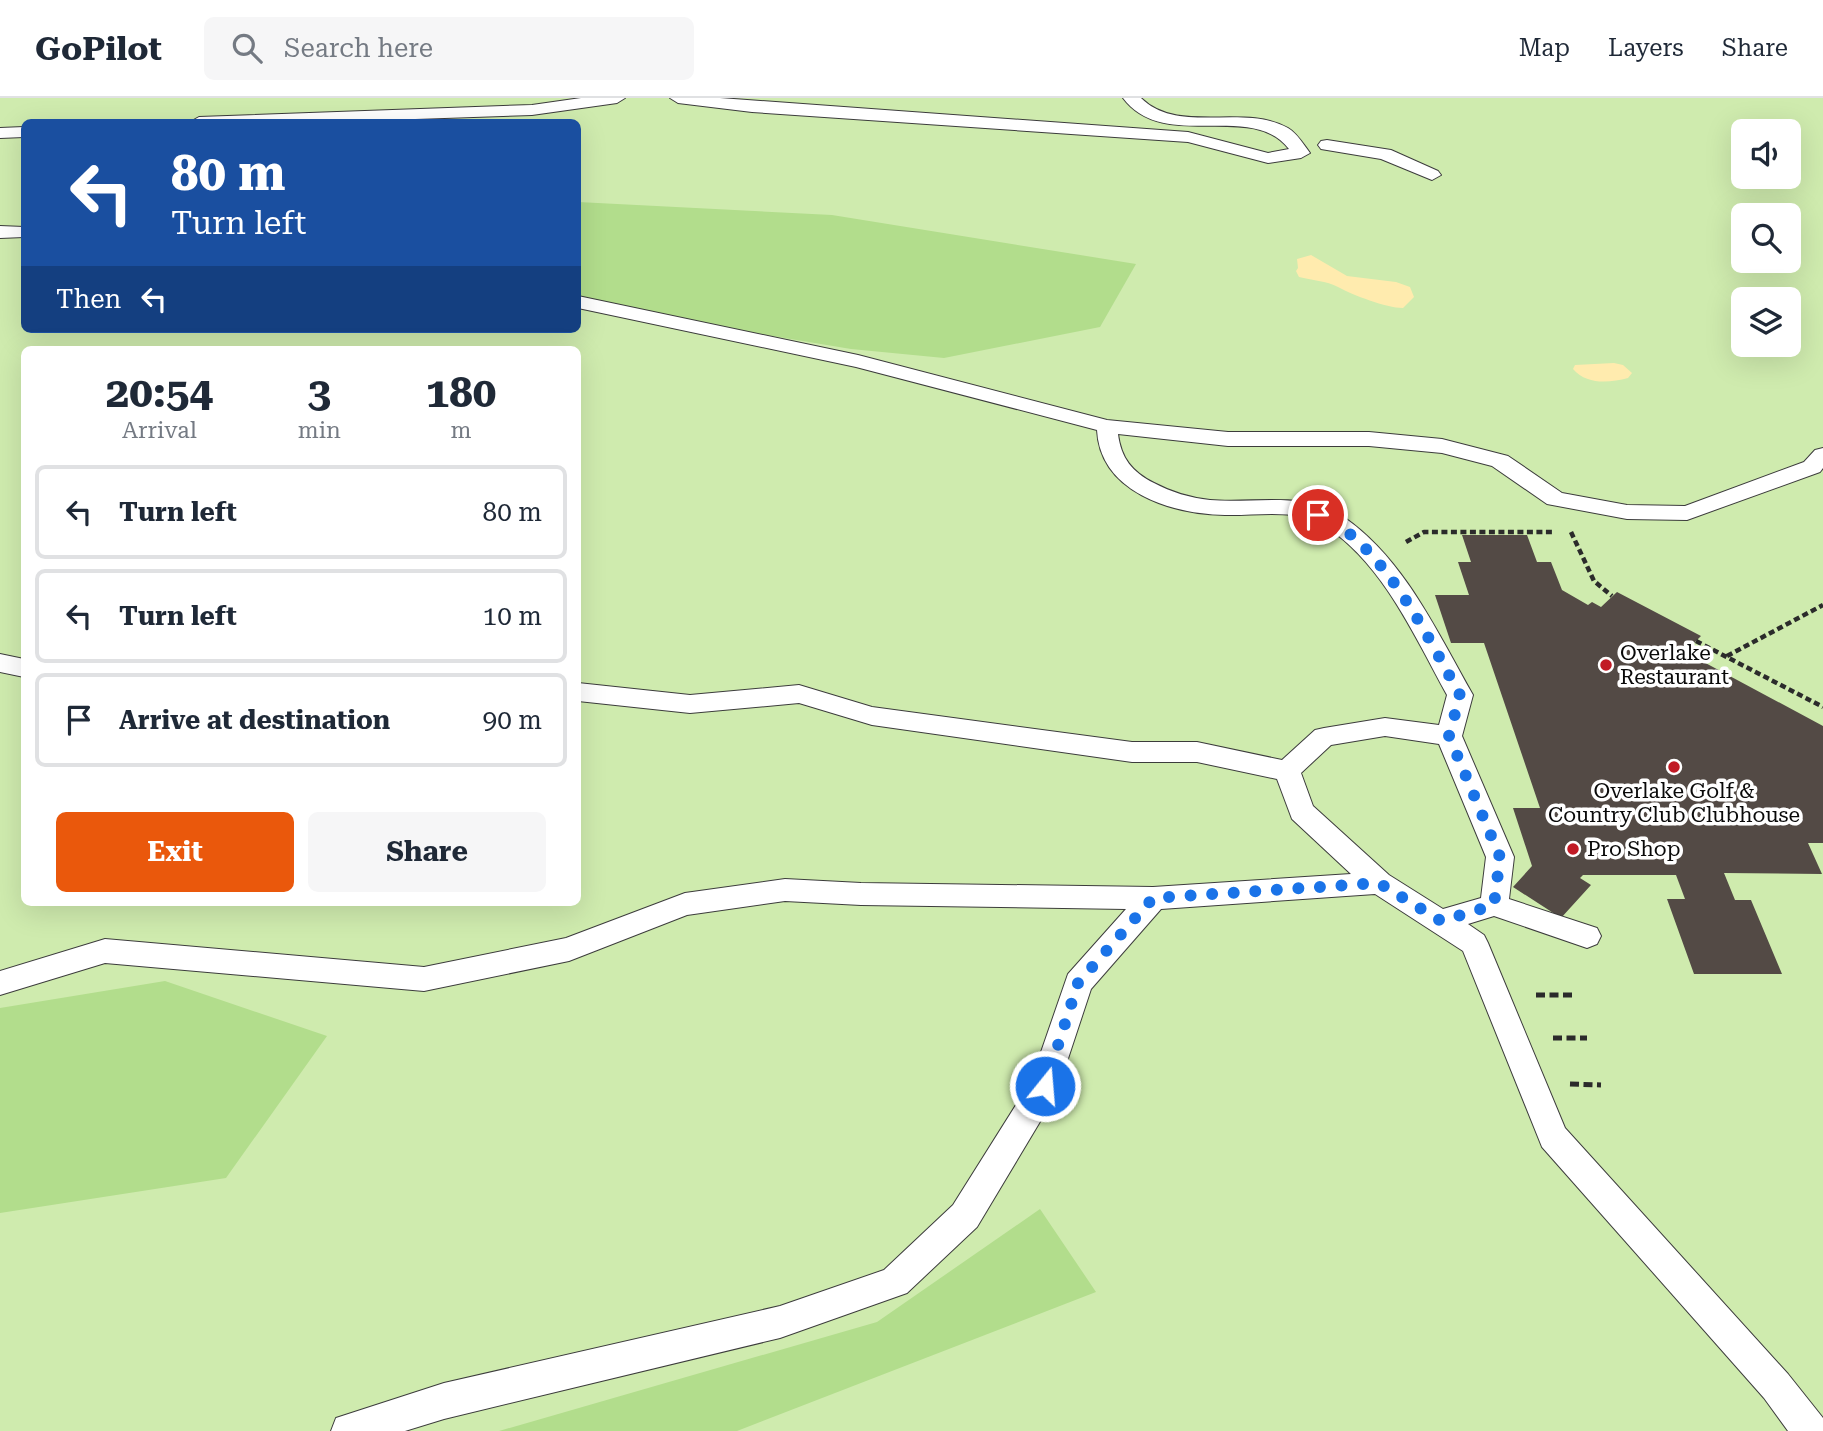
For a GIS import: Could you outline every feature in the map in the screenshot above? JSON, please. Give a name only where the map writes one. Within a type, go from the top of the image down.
[{"type":"lane","points":[[282,119],[532,110],[617,98]]},
{"type":"lane","points":[[678,98],[752,107],[1188,137],[1268,158],[1301,153],[1327,145]]},
{"type":"lane","points":[[1131,98],[1152,116],[1255,124],[1327,145],[1385,154],[1432,175]]},
{"type":"lane","points":[[0,133],[21,132]]},
{"type":"lane","points":[[1283,132],[1301,153]]},
{"type":"lane","points":[[0,232],[21,232]]},
{"type":"lane","points":[[581,303],[858,361],[1107,426],[1228,439],[1369,439],[1442,446],[1500,461],[1555,499],[1627,512],[1687,513],[1819,465]]},
{"type":"lane","points":[[1107,426],[1108,451],[1129,479],[1166,498],[1208,507],[1301,508],[1335,522],[1359,543],[1406,599],[1460,695],[1449,736],[1500,857],[1494,905]]},
{"type":"lane","points":[[0,663],[21,667]]},
{"type":"lane","points":[[581,692],[690,704],[799,694],[872,716],[1132,752],[1196,752],[1287,771]]},
{"type":"lane","points":[[1287,771],[1324,737],[1385,727],[1449,736]]},
{"type":"lane","points":[[1287,771],[1302,812],[1379,883],[1474,943],[1553,1137],[1776,1386],[1810,1431]]},
{"type":"lane","points":[[0,983],[105,951],[424,979],[569,949],[685,904],[785,890],[861,894],[1153,898],[1379,883]]},
{"type":"lane","points":[[349,1431],[444,1401],[780,1322],[895,1282],[965,1216],[1045,1086],[1078,983],[1153,898]]},
{"type":"lane","points":[[1441,921],[1494,905],[1587,936]]},
{"type":"path","points":[[1555,499],[1594,581],[1612,596]]},
{"type":"path","points":[[1446,531],[1548,532]]},
{"type":"path","points":[[1727,657],[1823,605]]},
{"type":"path","points":[[1696,641],[1823,707]]},
{"type":"path","points":[[1533,995],[1573,995]]},
{"type":"path","points":[[1545,1038],[1587,1038]]},
{"type":"path","points":[[1558,1084],[1601,1084]]},
{"type":"green space","points":[[0,98],[1823,98],[1823,1431],[0,1431]]},
{"type":"green space","points":[[581,202],[832,215],[1136,264],[1100,327],[944,358],[851,349],[671,319],[581,298]]},
{"type":"green space","points":[[165,981],[327,1036],[226,1178],[0,1213],[0,1008]]},
{"type":"green space","points":[[1040,1209],[1096,1292],[737,1431],[499,1431],[877,1322]]},
{"type":"sand","points":[[1311,255],[1347,276],[1396,282],[1410,287],[1414,297],[1403,308],[1388,306],[1329,283],[1299,277],[1296,271],[1297,259]]},
{"type":"sand","points":[[1575,365],[1623,365],[1632,373],[1628,378],[1599,381],[1585,378],[1573,369]]},
{"type":"building","name":"Overlake Golf & Country Club Clubhouse","points":[[1462,535],[1527,535],[1537,562],[1551,562],[1562,590],[1588,605],[1592,602],[1601,607],[1617,592],[1701,636],[1685,652],[1823,726],[1823,843],[1808,843],[1822,874],[1724,873],[1735,900],[1751,900],[1782,974],[1694,974],[1667,899],[1685,899],[1676,875],[1583,875],[1580,878],[1591,885],[1561,918],[1513,887],[1532,866],[1513,808],[1540,808],[1484,643],[1451,643],[1435,595],[1469,595],[1458,562],[1471,562]]},
{"type":"place","name":"Overlake Restaurant","points":[[1606,665]]},
{"type":"place","name":"Overlake Golf & Country Club Clubhouse","points":[[1674,767]]},
{"type":"place","name":"Pro Shop","points":[[1573,849]]},
{"type":"route","points":[[1045,1086],[1078,983],[1153,898],[1379,883],[1441,921],[1494,905],[1500,857],[1449,736],[1460,695],[1406,599],[1359,543],[1335,522],[1318,515]]}]
